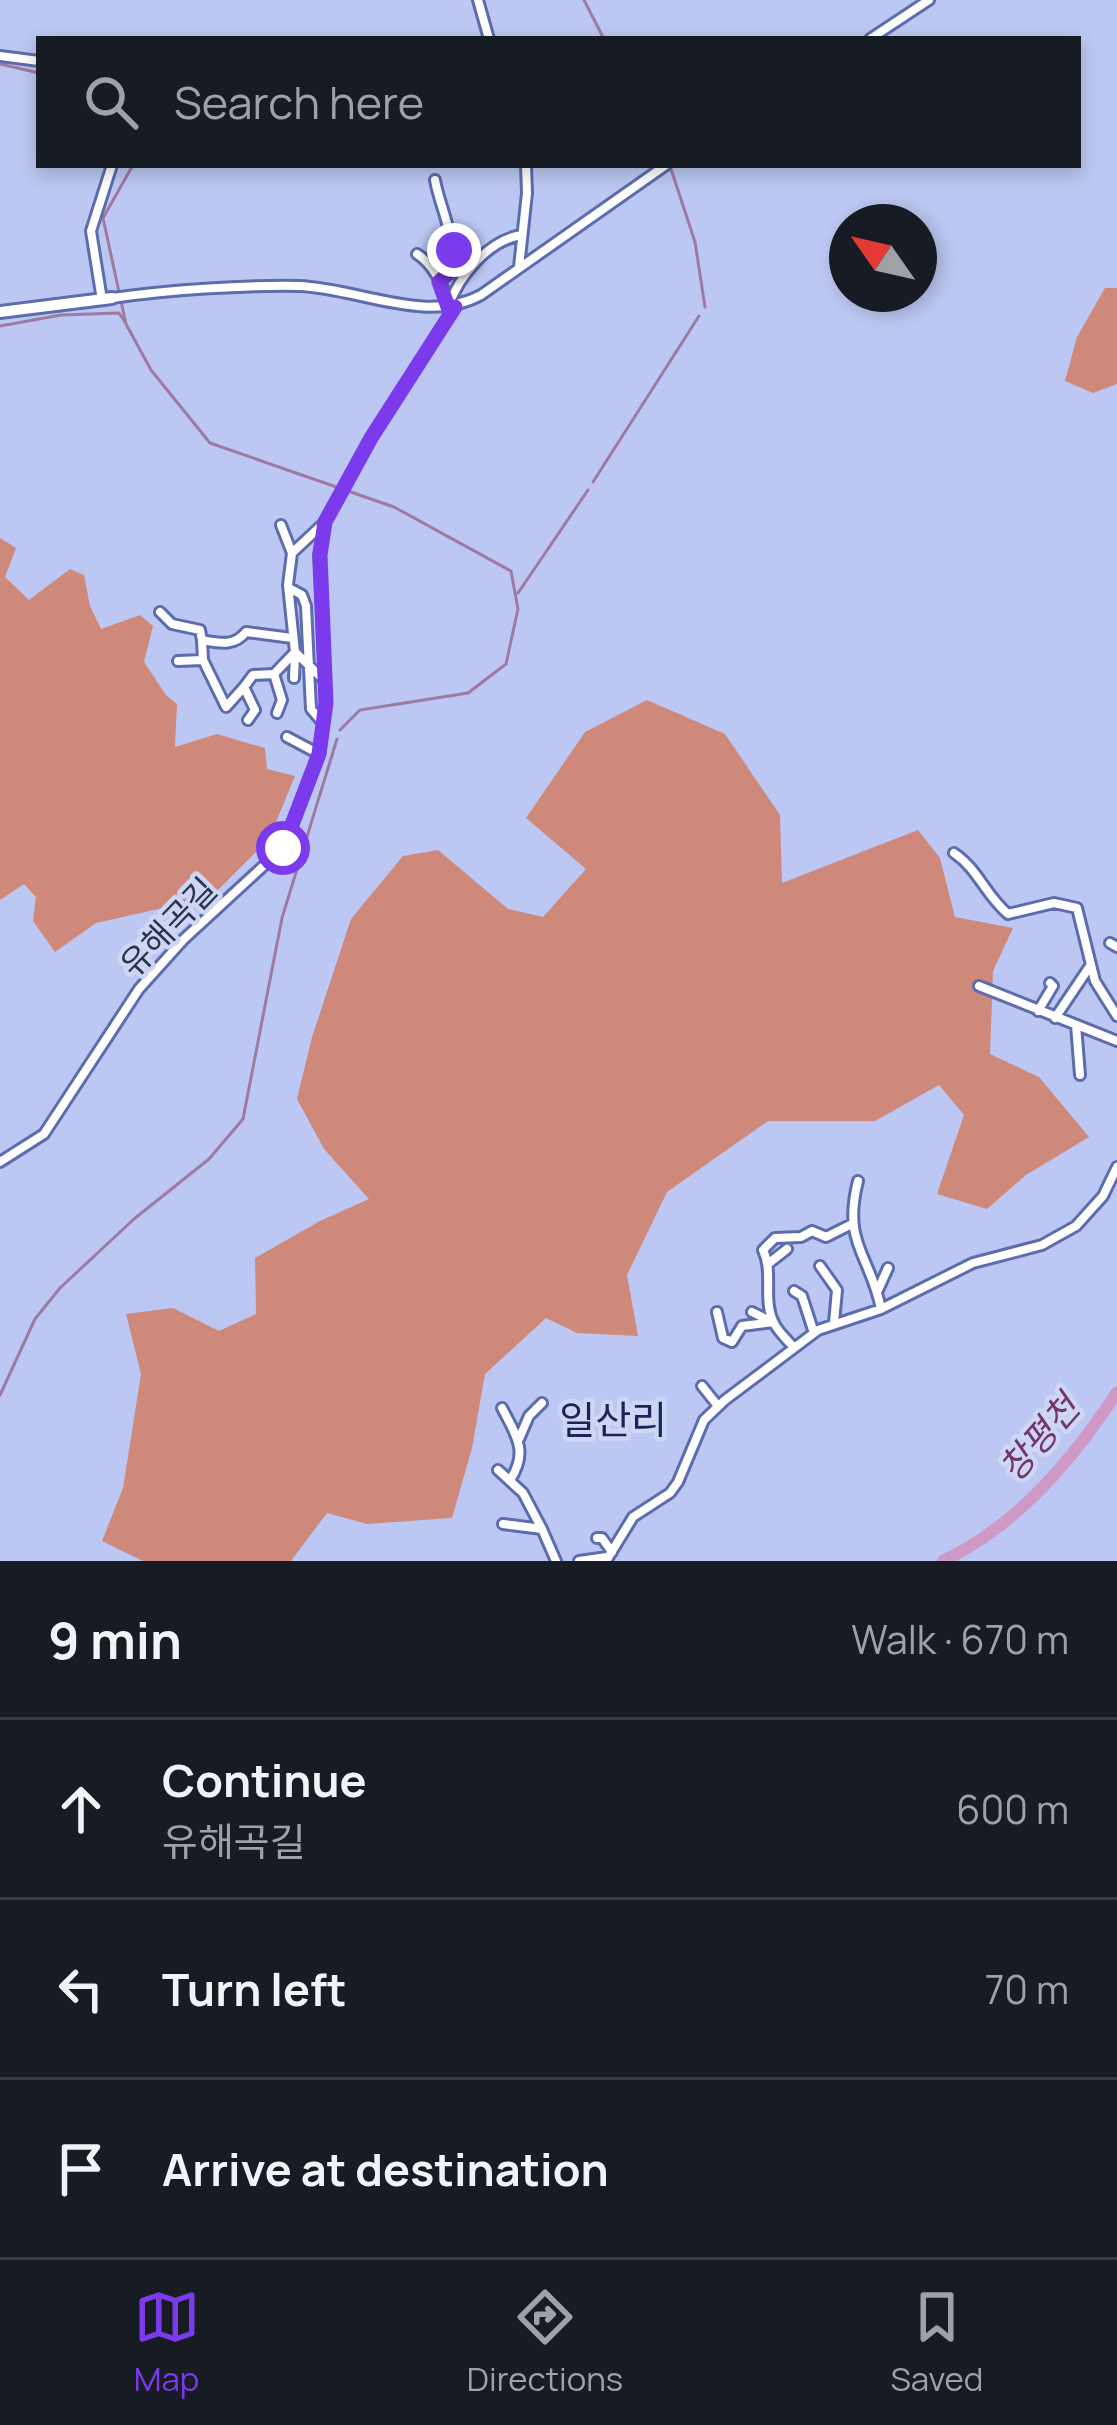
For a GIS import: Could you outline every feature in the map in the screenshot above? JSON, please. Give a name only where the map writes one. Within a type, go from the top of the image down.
[{"type":"street","points":[[478,0],[488,36]]},
{"type":"street","points":[[875,36],[929,0]]},
{"type":"street","points":[[0,56],[36,61]]},
{"type":"street","points":[[107,299],[91,231],[111,168]]},
{"type":"street","points":[[519,268],[526,168]]},
{"type":"street","points":[[0,312],[127,296],[298,286],[428,308],[452,307],[482,295],[662,168]]},
{"type":"street","points":[[435,180],[454,250],[450,272],[439,282]]},
{"type":"street","name":"유해곡길","points":[[0,1162],[44,1134],[139,989],[184,939],[283,848],[319,754],[323,723],[320,555],[325,522],[452,307],[461,279],[499,242],[522,235]]},
{"type":"street","points":[[417,254],[426,259],[452,307]]},
{"type":"street","points":[[292,553],[325,522]]},
{"type":"street","points":[[281,525],[292,553],[294,678]]},
{"type":"street","points":[[289,588],[302,595],[306,606],[311,709],[323,723]]},
{"type":"street","points":[[160,612],[172,624],[200,630],[203,660],[226,707],[254,676],[274,674],[295,652]]},
{"type":"street","points":[[202,640],[226,644],[240,640],[246,632],[292,638]]},
{"type":"street","points":[[295,652],[325,681]]},
{"type":"street","points":[[178,661],[203,660]]},
{"type":"street","points":[[274,674],[282,700],[278,713]]},
{"type":"street","points":[[244,687],[255,710],[248,721]]},
{"type":"street","points":[[286,737],[319,754]]},
{"type":"street","points":[[953,853],[970,865],[986,894],[1008,914],[1054,903],[1077,908],[1090,966],[1117,1016]]},
{"type":"street","points":[[1054,1018],[1090,966]]},
{"type":"street","points":[[1038,1011],[1053,986],[1050,982]]},
{"type":"street","points":[[979,986],[1117,1040]]},
{"type":"street","points":[[1076,1025],[1080,1075]]},
{"type":"street","points":[[609,1557],[633,1517],[678,1482],[704,1420],[718,1406],[814,1333],[881,1309],[948,1273],[1042,1245],[1076,1226],[1103,1196],[1117,1167]]},
{"type":"street","points":[[858,1180],[852,1224],[881,1309]]},
{"type":"street","points":[[773,1322],[769,1262],[763,1250],[775,1238],[801,1237],[812,1231],[826,1238],[852,1224]]},
{"type":"street","points":[[769,1262],[787,1249]]},
{"type":"street","points":[[820,1266],[837,1290],[834,1323]]},
{"type":"street","points":[[878,1291],[888,1268]]},
{"type":"street","points":[[794,1291],[802,1296],[814,1333]]},
{"type":"street","points":[[717,1312],[723,1337],[731,1342],[742,1326],[773,1322]]},
{"type":"street","points":[[752,1312],[773,1322],[794,1348]]},
{"type":"street","points":[[702,1386],[718,1406]]},
{"type":"street","points":[[510,1480],[519,1468],[519,1440],[529,1416],[542,1403]]},
{"type":"street","points":[[502,1408],[519,1440]]},
{"type":"street","points":[[498,1470],[528,1501],[556,1561]]},
{"type":"street","points":[[503,1524],[542,1529]]},
{"type":"street","points":[[597,1538],[602,1538],[609,1557]]},
{"type":"street","points":[[578,1561],[609,1557]]},
{"type":"shaded area","points":[[1105,288],[1117,288],[1117,384],[1093,393],[1065,381],[1077,337]]},
{"type":"shaded area","points":[[0,538],[16,548],[5,577],[29,600],[70,569],[84,575],[101,629],[140,615],[153,626],[144,662],[177,704],[175,747],[217,734],[265,748],[267,769],[295,776],[269,839],[218,890],[96,923],[55,952],[33,921],[36,897],[24,884],[0,900]]},
{"type":"shaded area","points":[[647,700],[725,734],[780,815],[782,883],[918,830],[940,858],[955,917],[1013,928],[993,971],[990,1054],[1039,1077],[1089,1137],[1026,1175],[987,1209],[937,1194],[964,1115],[939,1085],[875,1121],[768,1121],[667,1192],[627,1275],[638,1336],[577,1333],[546,1318],[485,1374],[472,1448],[452,1518],[367,1524],[327,1513],[291,1561],[143,1561],[102,1541],[123,1488],[141,1374],[126,1314],[173,1308],[219,1331],[256,1314],[255,1258],[369,1199],[324,1149],[297,1099],[351,919],[403,856],[438,850],[508,909],[543,917],[586,869],[526,818],[585,732]]},
{"type":"waterway","points":[[584,0],[602,36]]},
{"type":"waterway","points":[[0,64],[36,72]]},
{"type":"waterway","points":[[131,168],[103,218],[126,324],[151,370],[210,443],[394,507],[511,571],[518,609],[506,664],[468,693],[360,710],[340,730]]},
{"type":"waterway","points":[[671,169],[695,242],[705,307]]},
{"type":"waterway","points":[[0,326],[61,315],[119,313],[125,322]]},
{"type":"waterway","points":[[593,482],[699,316]]},
{"type":"waterway","points":[[518,593],[588,490]]},
{"type":"waterway","points":[[0,1395],[35,1319],[60,1288],[134,1219],[209,1159],[243,1119],[282,918],[337,739]]},
{"type":"waterway","name":"창평천","points":[[943,1561],[995,1529],[1041,1489],[1117,1392]]},
{"type":"district","name":"일산리","points":[[613,1420]]},
{"type":"route","points":[[283,848],[319,754],[326,703],[320,578],[325,522],[351,471],[455,307],[448,307],[439,282],[450,272],[454,250]]}]
